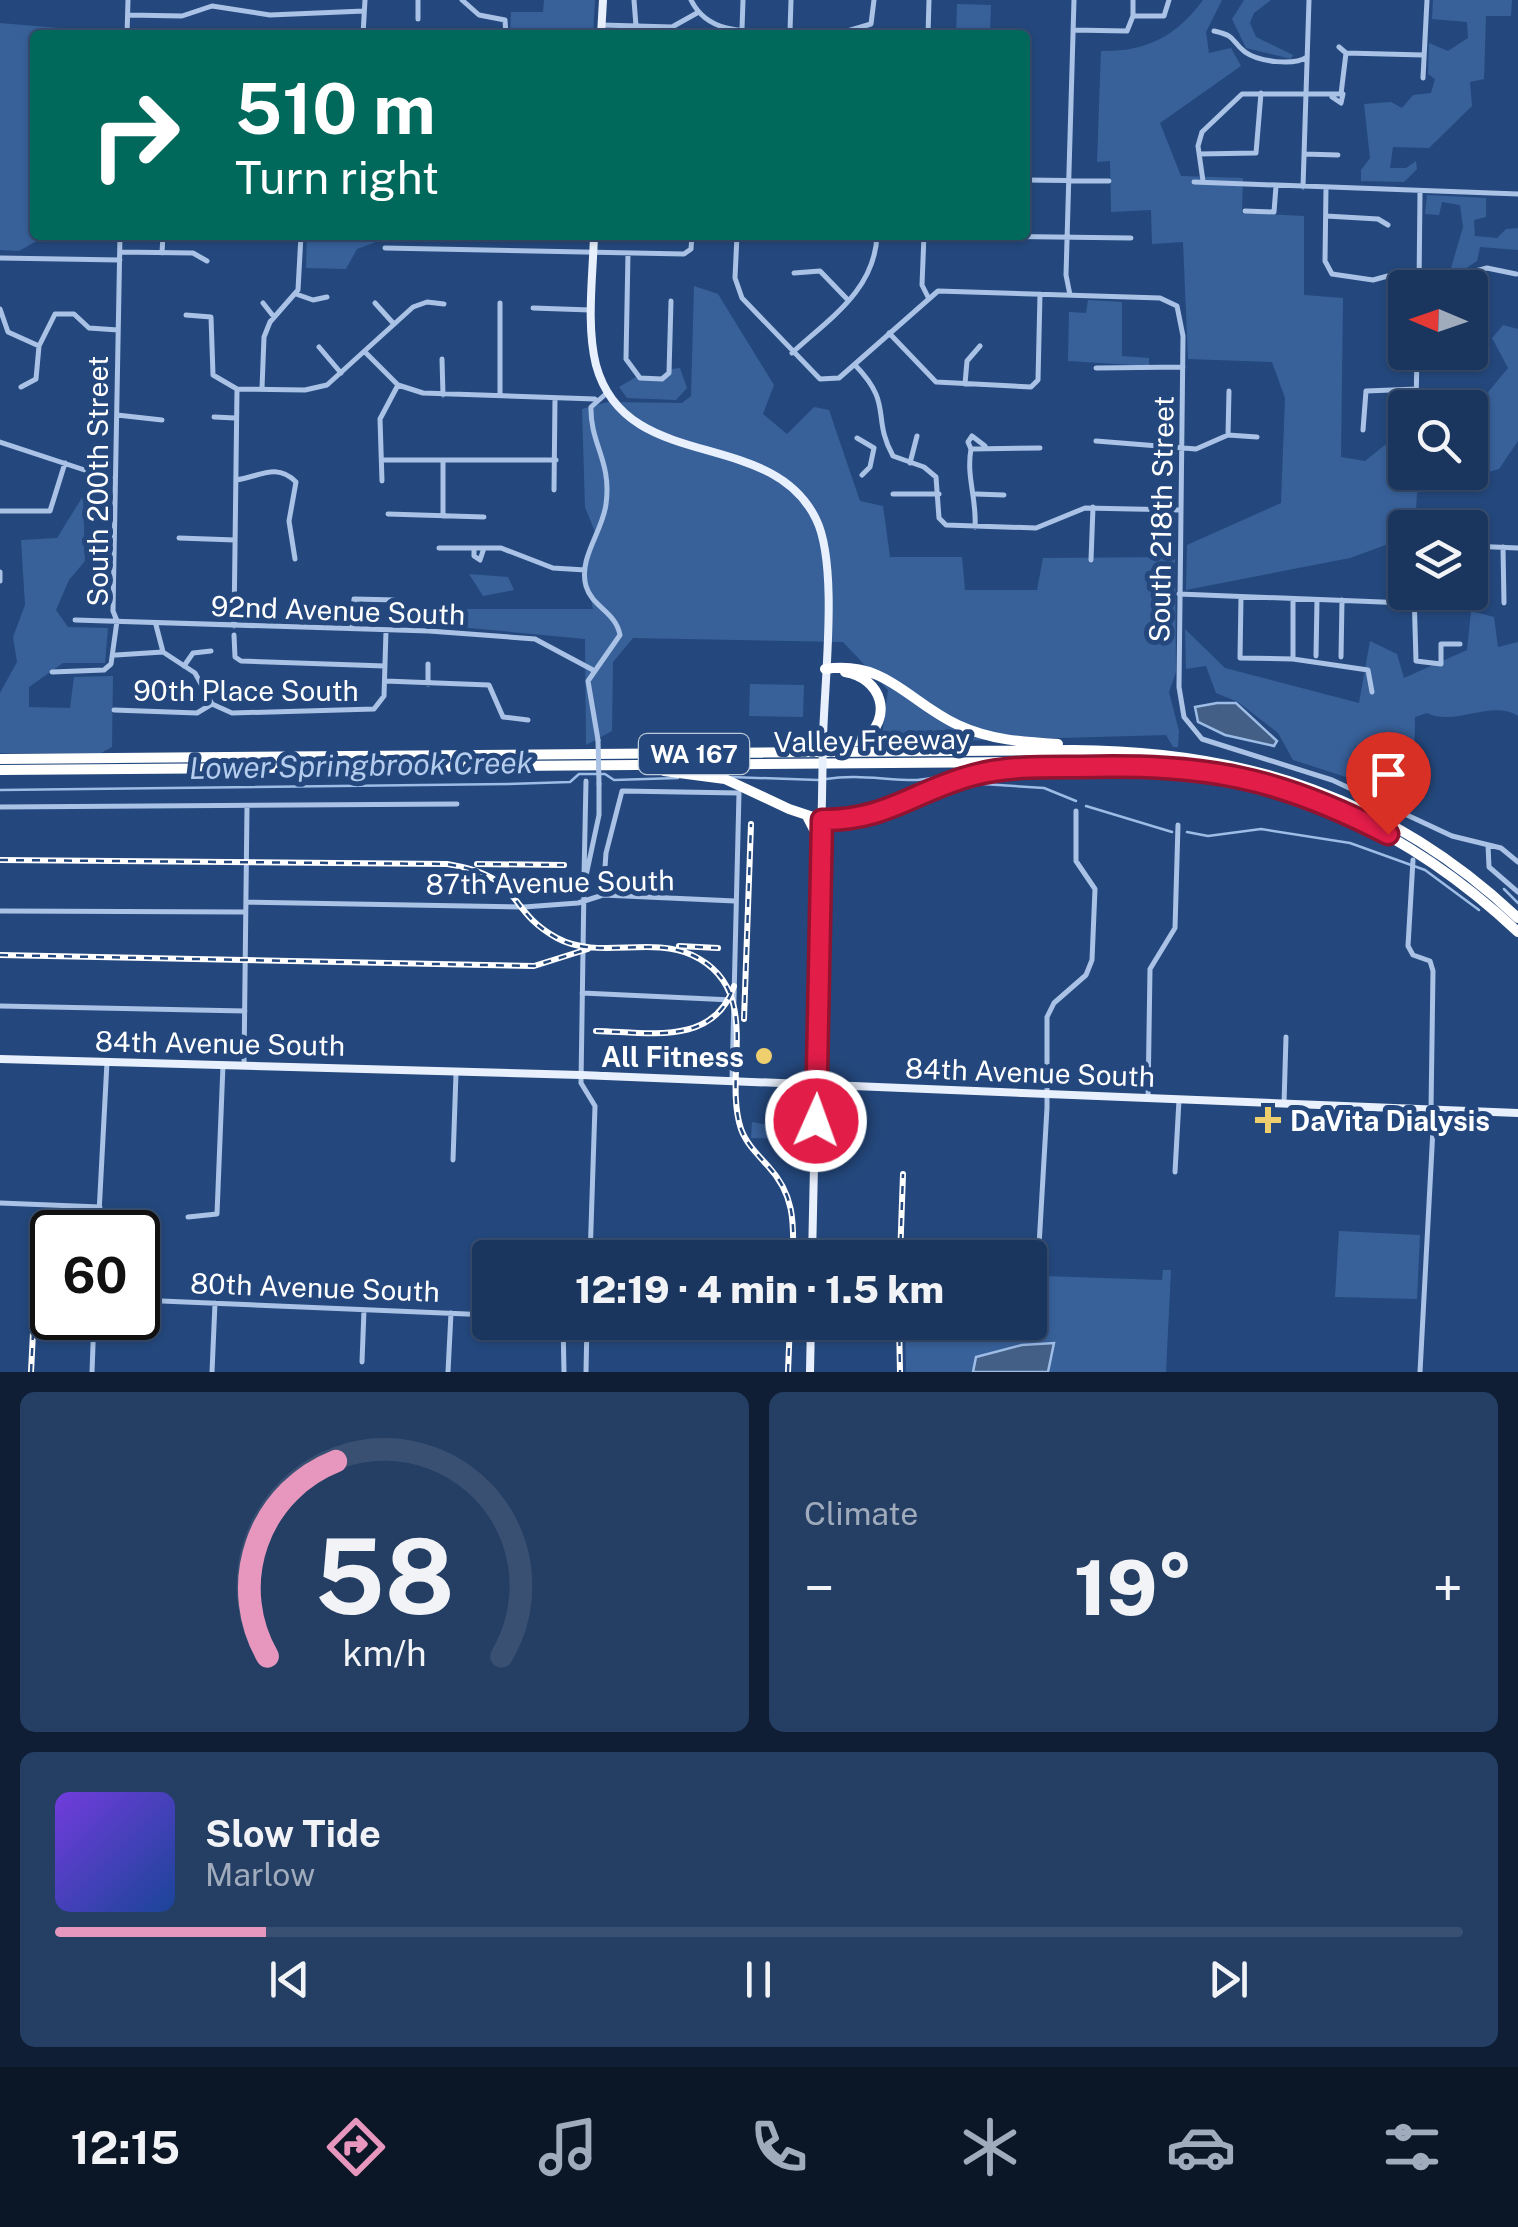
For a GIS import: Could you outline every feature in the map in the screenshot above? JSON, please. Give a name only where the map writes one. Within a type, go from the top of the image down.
[{"type":"highway","points":[[825,669],[871,670],[946,719],[986,736],[1118,750]]},
{"type":"highway","points":[[738,753],[849,745],[871,734],[881,715],[875,688],[857,675],[825,669]]},
{"type":"highway","name":"Valley Freeway","points":[[0,761],[1118,750],[1210,760],[1302,784],[1376,816],[1464,871],[1518,918]]},
{"type":"highway","name":"Valley Freeway","points":[[0,770],[1110,760],[1182,766],[1257,781],[1348,813],[1419,852],[1492,908],[1518,936]]},
{"type":"highway","points":[[613,766],[704,774],[822,820],[870,817],[970,776],[1026,768],[1182,766]]},
{"type":"highway","points":[[804,814],[822,845]]},
{"type":"highway","points":[[1464,871],[1518,911]]},
{"type":"main road","points":[[602,30],[603,0]]},
{"type":"main road","points":[[594,240],[595,358],[608,392],[652,434],[764,467],[800,495],[817,519],[826,549],[813,1240]]},
{"type":"main road","name":"84th Avenue South","points":[[0,1059],[732,1080],[1518,1112]]},
{"type":"main road","points":[[810,1372],[811,1340]]},
{"type":"street","points":[[127,30],[128,0]]},
{"type":"street","points":[[363,30],[365,0]]},
{"type":"street","points":[[418,0],[418,19]]},
{"type":"street","points":[[462,0],[479,15],[504,20],[505,30]]},
{"type":"street","points":[[634,0],[636,26]]},
{"type":"street","points":[[691,0],[697,13],[714,27],[790,30],[792,0]]},
{"type":"street","points":[[742,28],[743,0]]},
{"type":"street","points":[[850,30],[871,24],[874,0]]},
{"type":"street","points":[[928,30],[929,0]]},
{"type":"street","points":[[737,240],[738,288],[746,305],[820,379],[839,378],[928,297],[943,291],[1073,295],[1067,239],[1074,0]]},
{"type":"street","points":[[1073,30],[1127,31],[1133,0]]},
{"type":"street","points":[[1132,16],[1165,14],[1169,0]]},
{"type":"street","points":[[1303,186],[1310,0]]},
{"type":"street","points":[[1423,78],[1427,0]]},
{"type":"street","points":[[128,15],[182,16],[220,6],[270,16],[364,11]]},
{"type":"street","points":[[602,30],[672,27],[697,13]]},
{"type":"street","points":[[1214,31],[1233,36],[1249,54],[1295,63],[1307,57]]},
{"type":"street","points":[[1340,47],[1346,52],[1424,55]]},
{"type":"street","points":[[1203,182],[1199,154],[1204,128],[1242,94],[1338,95],[1346,52]]},
{"type":"street","points":[[1199,154],[1249,156],[1258,151],[1261,93]]},
{"type":"street","points":[[1304,154],[1338,155]]},
{"type":"street","points":[[1030,180],[1109,181]]},
{"type":"street","points":[[1194,182],[1518,194]]},
{"type":"street","points":[[1245,211],[1274,212],[1276,186]]},
{"type":"street","points":[[1326,188],[1325,261],[1332,274],[1344,279],[1388,278]]},
{"type":"street","points":[[1419,270],[1420,192]]},
{"type":"street","points":[[1326,216],[1378,218],[1388,225]]},
{"type":"street","points":[[1030,238],[1132,238]]},
{"type":"street","name":"South 200th Street","points":[[52,672],[107,669],[117,621],[115,480],[120,240]]},
{"type":"street","points":[[162,253],[163,240]]},
{"type":"street","points":[[262,388],[264,337],[274,317],[296,294],[301,240]]},
{"type":"street","points":[[385,248],[687,252],[691,240]]},
{"type":"street","points":[[792,353],[849,300],[872,272],[876,240]]},
{"type":"street","points":[[924,240],[922,285],[928,297]]},
{"type":"street","points":[[0,258],[193,253],[207,261]]},
{"type":"street","points":[[628,253],[626,359],[632,372],[644,379],[666,376],[671,300]]},
{"type":"street","points":[[1479,270],[1516,274]]},
{"type":"street","points":[[794,273],[820,271],[849,300]]},
{"type":"street","points":[[296,294],[309,300],[327,297]]},
{"type":"street","points":[[889,334],[932,380],[1031,386],[1037,383],[1040,294]]},
{"type":"street","name":"South 218th Street","points":[[1073,295],[1160,298],[1177,306],[1183,321],[1179,695],[1184,717],[1193,731],[1212,744],[1322,776],[1452,836],[1488,845]]},
{"type":"street","points":[[263,303],[274,317]]},
{"type":"street","points":[[375,303],[393,324]]},
{"type":"street","points":[[500,303],[500,397]]},
{"type":"street","points":[[186,316],[211,317],[213,375],[238,389],[320,388],[417,305],[444,304]]},
{"type":"street","points":[[533,308],[593,310]]},
{"type":"street","points":[[0,309],[8,332],[39,346]]},
{"type":"street","points":[[21,387],[36,379],[39,346],[48,321],[58,313],[74,314],[89,328],[118,330]]},
{"type":"street","points":[[965,384],[967,361],[980,346]]},
{"type":"street","points":[[319,347],[341,373]]},
{"type":"street","points":[[364,352],[398,384],[443,395],[595,399],[608,392]]},
{"type":"street","points":[[442,359],[443,395]]},
{"type":"street","points":[[855,365],[879,392],[886,442],[897,459],[932,472],[943,524],[1036,528],[1093,507],[1180,510]]},
{"type":"street","points":[[1096,368],[1183,367]]},
{"type":"street","points":[[1363,430],[1366,391],[1417,389],[1418,370]]},
{"type":"street","points":[[382,482],[381,413],[398,384]]},
{"type":"street","points":[[234,626],[238,389]]},
{"type":"street","points":[[1228,435],[1229,391]]},
{"type":"street","points":[[554,490],[555,398]]},
{"type":"street","points":[[584,885],[600,815],[598,740],[588,691],[593,670],[617,646],[620,630],[589,593],[584,570],[602,524],[608,488],[606,460],[592,424],[595,399]]},
{"type":"street","points":[[117,415],[162,420]]},
{"type":"street","points":[[214,417],[236,418]]},
{"type":"street","points":[[1096,441],[1204,448],[1228,435],[1257,436]]},
{"type":"street","points":[[910,463],[917,436]]},
{"type":"street","points":[[975,527],[976,494],[969,482],[968,442],[972,436],[983,446]]},
{"type":"street","points":[[858,438],[874,448]]},
{"type":"street","points":[[0,442],[115,480]]},
{"type":"street","points":[[874,448],[886,442]]},
{"type":"street","points":[[971,450],[983,446],[1040,448]]},
{"type":"street","points":[[862,475],[870,467],[874,448]]},
{"type":"street","points":[[382,460],[556,460]]},
{"type":"street","points":[[443,461],[443,516]]},
{"type":"street","points":[[0,511],[50,511],[65,463]]},
{"type":"street","points":[[236,480],[261,471],[287,473],[294,479],[298,490],[289,521],[295,558]]},
{"type":"street","points":[[893,494],[939,494]]},
{"type":"street","points":[[976,494],[1004,494]]},
{"type":"street","points":[[1091,560],[1093,507]]},
{"type":"street","points":[[388,514],[484,517]]},
{"type":"street","points":[[179,538],[236,540]]},
{"type":"street","points":[[1488,547],[1518,548]]},
{"type":"street","points":[[1503,547],[1504,602]]},
{"type":"street","points":[[439,548],[505,548],[556,569],[584,570]]},
{"type":"street","points":[[474,548],[480,560],[484,548]]},
{"type":"street","points":[[0,572],[0,581]]},
{"type":"street","points":[[1178,594],[1388,601]]},
{"type":"street","points":[[1241,597],[1239,656],[1368,670],[1372,692]]},
{"type":"street","points":[[352,629],[354,599],[396,600]]},
{"type":"street","points":[[1292,659],[1293,599]]},
{"type":"street","points":[[1316,656],[1318,600]]},
{"type":"street","points":[[1341,657],[1342,600]]},
{"type":"street","points":[[1414,610],[1416,661],[1440,664],[1441,644],[1460,644]]},
{"type":"street","name":"92nd Avenue South","points":[[74,620],[535,639],[593,670]]},
{"type":"street","points":[[156,624],[164,652]]},
{"type":"street","points":[[386,630],[385,680],[491,688],[502,717],[528,720]]},
{"type":"street","points":[[234,635],[234,656],[241,662],[385,666]]},
{"type":"street","points":[[184,666],[193,653],[211,651]]},
{"type":"street","points":[[116,655],[164,652],[199,678],[212,704]]},
{"type":"street","points":[[428,664],[428,684]]},
{"type":"street","name":"90th Place South","points":[[114,710],[197,713],[212,704],[232,713],[378,707],[385,680]]},
{"type":"street","points":[[586,781],[581,1075],[582,1087],[595,1106],[591,1240]]},
{"type":"street","points":[[604,895],[606,854],[622,791],[741,790],[732,1080]]},
{"type":"street","points":[[0,807],[457,804]]},
{"type":"street","points":[[244,1066],[247,807]]},
{"type":"street","points":[[1039,1240],[1047,1017],[1054,1003],[1086,974],[1092,960],[1095,889],[1076,861],[1076,811]]},
{"type":"street","points":[[1148,1099],[1150,969],[1175,928],[1178,825]]},
{"type":"street","points":[[1518,862],[1508,852],[1488,845],[1490,866],[1518,892]]},
{"type":"street","points":[[1412,865],[1409,950],[1430,961],[1433,971],[1433,1110],[1420,1372]]},
{"type":"street","name":"87th Avenue South","points":[[246,902],[524,907],[604,895],[735,900]]},
{"type":"street","points":[[0,911],[246,912]]},
{"type":"street","points":[[582,992],[732,1000]]},
{"type":"street","points":[[0,1006],[245,1011]]},
{"type":"street","points":[[1284,1104],[1286,1037]]},
{"type":"street","points":[[100,1210],[107,1062]]},
{"type":"street","points":[[188,1217],[217,1214],[222,1065]]},
{"type":"street","points":[[453,1160],[456,1072]]},
{"type":"street","points":[[1175,1172],[1179,1100]]},
{"type":"street","points":[[0,1202],[100,1207]]},
{"type":"street","name":"80th Avenue South","points":[[160,1301],[472,1314]]},
{"type":"street","points":[[212,1372],[215,1303]]},
{"type":"street","points":[[362,1362],[364,1310]]},
{"type":"street","points":[[448,1372],[450,1313]]},
{"type":"street","points":[[92,1372],[93,1340]]},
{"type":"street","points":[[563,1340],[564,1372]]},
{"type":"street","points":[[586,1372],[587,1340]]},
{"type":"shaded area","points":[[544,0],[595,0],[593,30],[510,30],[511,12],[543,12]]},
{"type":"shaded area","points":[[1203,0],[1222,0],[1206,32],[1209,53],[1231,48],[1241,66],[1160,123],[1181,176],[1243,178],[1242,213],[1304,216],[1304,295],[1343,298],[1341,457],[1365,461],[1388,443],[1388,490],[1427,490],[1417,493],[1416,510],[1388,510],[1388,544],[1350,558],[1186,590],[1187,545],[1281,503],[1285,398],[1272,362],[1188,359],[1183,242],[1152,244],[1151,210],[1111,212],[1110,161],[1097,162],[1101,51],[1132,49],[1158,40],[1193,13]]},
{"type":"shaded area","points":[[1244,0],[1271,0],[1254,13],[1250,23],[1256,37],[1293,55],[1291,59],[1246,48],[1232,19]]},
{"type":"shaded area","points":[[1433,0],[1512,0],[1511,16],[1486,16],[1484,79],[1470,82],[1472,106],[1429,148],[1393,147],[1390,168],[1406,168],[1416,161],[1417,169],[1404,182],[1361,181],[1361,170],[1370,158],[1364,104],[1391,102],[1402,108],[1413,95],[1431,93],[1435,79],[1428,74],[1429,43],[1448,51],[1468,38],[1467,22],[1432,19]]},
{"type":"shaded area","points":[[957,4],[991,5],[990,30],[956,30]]},
{"type":"shaded area","points":[[0,23],[83,30],[30,30],[30,240],[38,240],[19,251],[0,250]]},
{"type":"shaded area","points":[[1427,195],[1486,198],[1486,217],[1474,220],[1475,236],[1497,238],[1506,229],[1518,228],[1518,250],[1480,247],[1477,261],[1465,269],[1451,268],[1463,227],[1460,205],[1442,202],[1439,215],[1425,214]]},
{"type":"shaded area","points":[[307,240],[376,240],[357,249],[346,269],[306,268]]},
{"type":"shaded area","points":[[694,286],[718,294],[774,385],[763,414],[787,434],[814,407],[829,410],[860,501],[883,506],[890,557],[962,557],[965,590],[1037,590],[1043,558],[1175,557],[1176,672],[1169,692],[1179,731],[1178,747],[1173,747],[1166,735],[881,743],[888,690],[843,642],[633,638],[613,662],[612,731],[586,745],[585,639],[459,627],[464,609],[593,609],[585,570],[597,537],[585,507],[582,409],[608,402],[682,403],[691,396]]},
{"type":"shaded area","points":[[1088,300],[1122,302],[1122,356],[1149,358],[1149,366],[1068,361],[1069,312],[1086,313]]},
{"type":"shaded area","points":[[1503,325],[1518,329],[1518,441],[1499,469],[1488,472],[1488,392],[1508,368],[1492,338]]},
{"type":"shaded area","points":[[680,368],[687,388],[676,400],[627,398],[619,387],[636,377],[662,381],[672,369]]},
{"type":"shaded area","points":[[83,496],[85,561],[69,580],[56,610],[68,627],[108,628],[105,663],[63,663],[29,687],[29,707],[70,708],[74,677],[113,676],[112,747],[101,753],[0,753],[0,693],[17,662],[13,637],[25,605],[21,540],[57,538]]},
{"type":"shaded area","points":[[469,574],[508,577],[514,590],[483,596]]},
{"type":"shaded area","points":[[1471,611],[1494,617],[1498,647],[1518,642],[1518,716],[1496,710],[1450,717],[1427,713],[1415,717],[1414,794],[1378,757],[1346,777],[1293,760],[1278,733],[1238,702],[1216,693],[1206,666],[1186,669],[1185,629],[1225,668],[1359,703],[1370,641],[1397,654],[1404,678],[1467,650]]},
{"type":"shaded area","points":[[750,684],[804,685],[803,717],[749,716]]},
{"type":"shaded area","points":[[1236,703],[1277,741],[1274,746],[1225,735],[1198,722],[1195,707]]},
{"type":"shaded area","points":[[752,1122],[800,1131],[799,1139],[751,1138]]},
{"type":"shaded area","points":[[1339,1231],[1420,1235],[1417,1299],[1335,1297]]},
{"type":"shaded area","points":[[1163,1270],[1171,1270],[1166,1372],[906,1372],[905,1340],[1047,1340],[1047,1276],[1162,1280]]},
{"type":"shaded area","points":[[1054,1343],[1048,1372],[973,1372],[976,1357],[1022,1345]]},
{"type":"waterway","name":"Lower Springbrook Creek","points":[[0,790],[508,784],[570,782],[579,774],[605,774],[614,780],[678,778]]},
{"type":"waterway","name":"Lower Springbrook Creek","points":[[731,777],[818,780]]},
{"type":"waterway","name":"Lower Springbrook Creek","points":[[826,779],[954,778]]},
{"type":"waterway","name":"Lower Springbrook Creek","points":[[967,783],[1044,788],[1076,801]]},
{"type":"waterway","name":"Lower Springbrook Creek","points":[[1086,806],[1172,832]]},
{"type":"waterway","name":"Lower Springbrook Creek","points":[[1187,832],[1208,836],[1261,829],[1350,843],[1425,870],[1479,910]]},
{"type":"waterway","points":[[1504,889],[1518,903]]},
{"type":"railway","points":[[744,1019],[751,824]]},
{"type":"railway","points":[[0,860],[447,864],[472,870],[503,885],[540,927],[573,944],[659,947],[692,955],[714,970],[728,989],[735,1010],[736,1107],[741,1129],[783,1187],[792,1220],[793,1240]]},
{"type":"railway","points":[[477,864],[564,865]]},
{"type":"railway","points":[[679,946],[718,948]]},
{"type":"railway","points":[[0,955],[534,966],[588,949]]},
{"type":"railway","points":[[596,1031],[656,1033],[695,1027],[711,1019],[734,986]]},
{"type":"railway","points":[[901,1240],[903,1174]]},
{"type":"railway","points":[[31,1372],[33,1340]]},
{"type":"railway","points":[[788,1372],[789,1340]]},
{"type":"railway","points":[[899,1340],[900,1372]]},
{"type":"place","name":"All Fitness","points":[[764,1056]]},
{"type":"place","name":"DaVita Dialysis","points":[[1268,1120]]},
{"type":"route","points":[[816,1121],[822,820],[870,817],[946,784],[993,772],[1182,766],[1286,789],[1348,813],[1388,834]]}]
